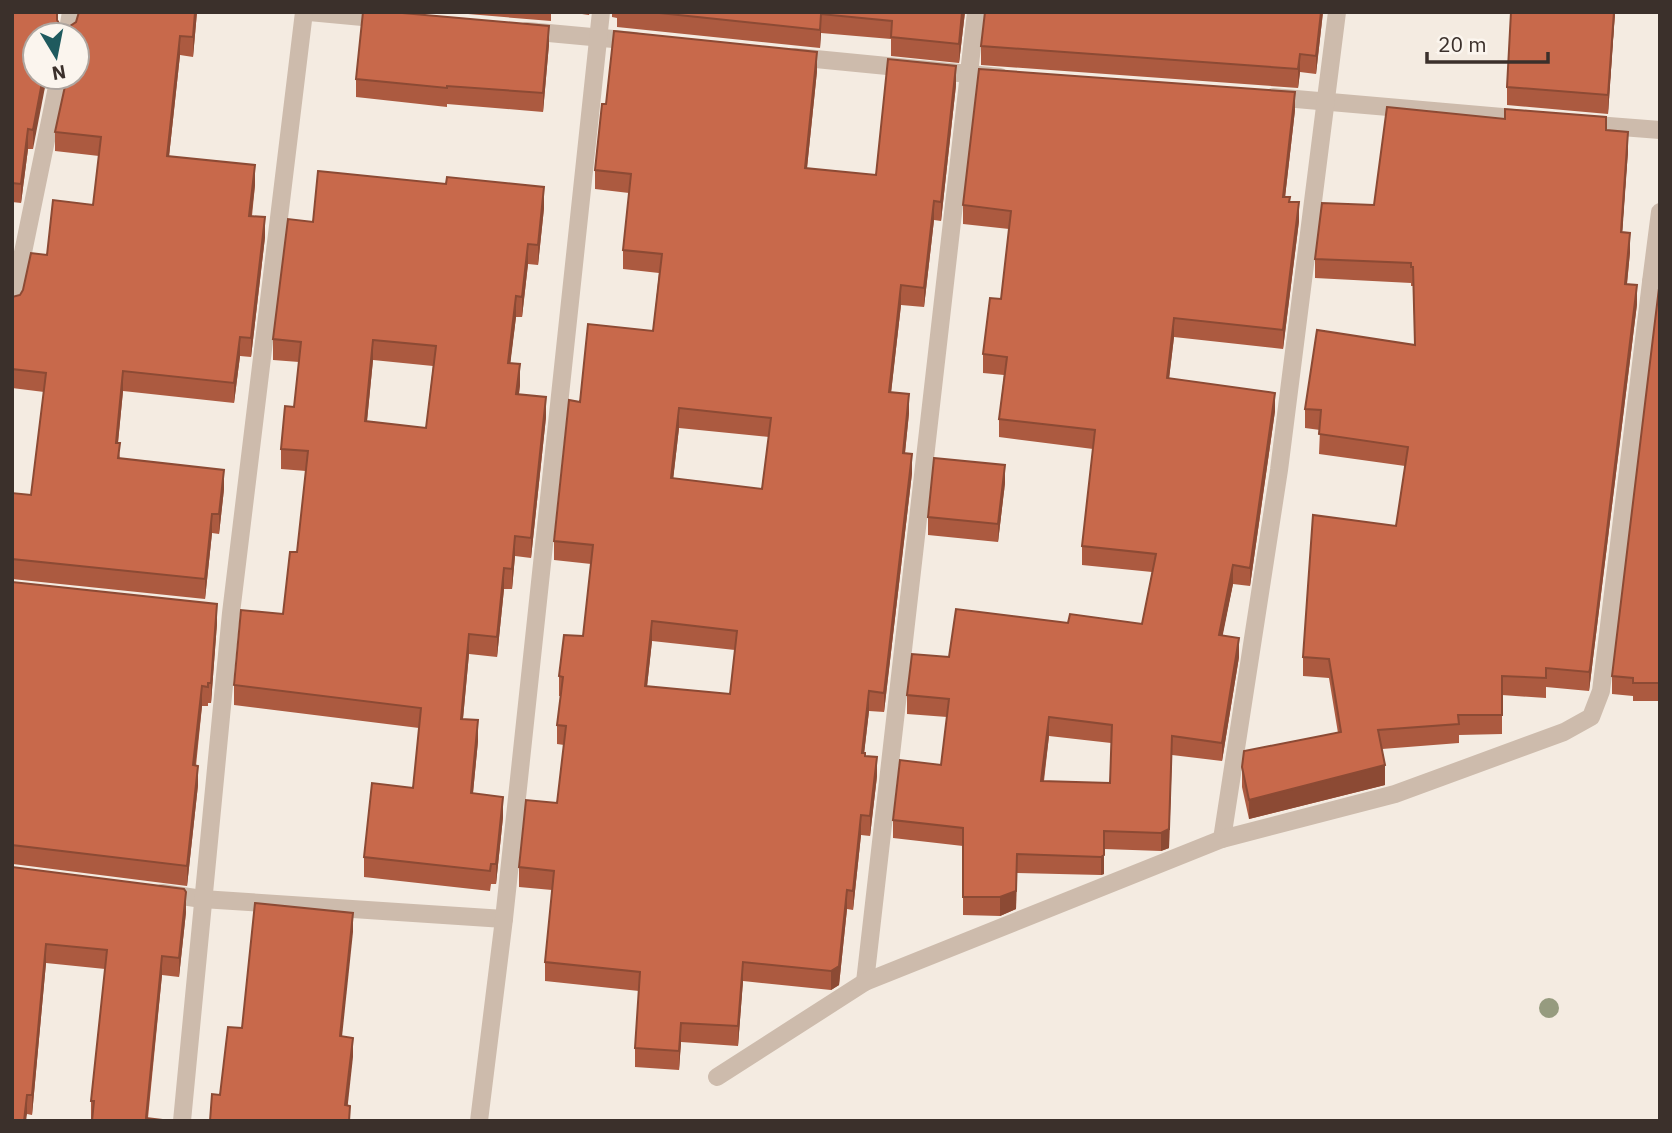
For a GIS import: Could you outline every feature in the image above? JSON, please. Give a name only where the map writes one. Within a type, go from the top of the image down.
[{"type":"street","points":[[181,1121],[202,898],[224,612],[306,12],[406,20]]},
{"type":"street","points":[[479,1121],[504,919],[601,12]]},
{"type":"street","points":[[865,982],[976,12]]},
{"type":"street","points":[[1222,839],[1279,470],[1336,12]]},
{"type":"street","points":[[516,30],[653,43]]},
{"type":"street","points":[[776,55],[1022,79]]},
{"type":"street","points":[[12,306],[57,91]]},
{"type":"street","points":[[1256,96],[1539,120]]},
{"type":"street","points":[[1566,122],[1660,130]]},
{"type":"street","points":[[717,1077],[865,982],[1222,839],[1395,794],[1564,732],[1591,717],[1601,691],[1655,283],[1660,212]]},
{"type":"street","points":[[148,892],[504,919]]},
{"type":"building","points":[[12,12],[57,12],[58,21],[21,21],[21,91],[40,91],[33,130],[28,129],[21,184],[12,183]]},
{"type":"building","points":[[79,12],[195,12],[193,37],[180,36],[167,156],[255,165],[249,216],[265,217],[251,338],[240,337],[234,383],[123,371],[116,443],[120,443],[118,458],[224,470],[219,514],[212,514],[205,579],[12,559],[12,493],[31,495],[46,373],[12,369],[12,297],[20,295],[23,290],[31,253],[47,255],[53,200],[93,205],[101,137],[55,132],[64,91],[91,91],[91,21],[76,21]]},
{"type":"building","points":[[363,12],[391,12],[549,26],[543,93],[447,88],[356,79]]},
{"type":"building","points":[[650,12],[962,12],[959,44],[891,37],[892,21],[821,14],[820,30]]},
{"type":"building","points":[[985,12],[1321,12],[1316,56],[1300,54],[1298,69],[981,46]]},
{"type":"building","points":[[1511,12],[1614,12],[1608,95],[1507,87]]},
{"type":"building","points":[[614,31],[817,52],[805,168],[876,175],[888,59],[956,66],[941,202],[934,201],[924,288],[901,285],[889,392],[909,394],[903,453],[912,454],[884,693],[869,691],[862,753],[865,753],[865,756],[877,757],[870,816],[861,815],[853,891],[847,890],[839,966],[831,971],[743,962],[738,1026],[681,1023],[679,1051],[635,1048],[640,972],[545,962],[554,871],[519,867],[526,800],[557,803],[566,726],[557,725],[563,677],[559,676],[564,635],[583,636],[593,545],[554,541],[569,400],[580,402],[588,324],[653,331],[662,254],[623,250],[631,174],[595,170],[602,104],[606,104]],"holes":[[[679,408],[771,418],[762,489],[671,478]],[[652,621],[737,631],[730,694],[645,686]]]},
{"type":"building","points":[[979,69],[1295,92],[1283,197],[1290,197],[1289,202],[1299,202],[1283,330],[1174,318],[1167,378],[1275,393],[1250,568],[1233,565],[1219,635],[1239,638],[1222,743],[1172,736],[1169,829],[1161,833],[1104,831],[1104,855],[1101,857],[1017,854],[1016,891],[1000,897],[963,897],[963,828],[893,820],[900,760],[941,765],[949,699],[907,695],[912,654],[949,657],[956,609],[1068,623],[1070,614],[1142,624],[1156,554],[1082,546],[1095,430],[999,419],[1007,357],[983,354],[990,298],[1001,299],[1011,211],[963,205]],"holes":[[[1049,717],[1112,725],[1110,783],[1041,781]]]},
{"type":"building","points":[[1387,107],[1505,119],[1505,109],[1606,117],[1606,130],[1628,132],[1621,232],[1630,233],[1625,284],[1637,285],[1590,669],[1589,672],[1546,668],[1546,678],[1502,676],[1502,715],[1458,715],[1459,724],[1378,730],[1385,765],[1249,800],[1242,767],[1244,751],[1341,732],[1329,659],[1303,657],[1313,515],[1396,526],[1408,447],[1319,434],[1321,410],[1305,409],[1317,330],[1415,345],[1411,263],[1315,259],[1322,203],[1374,205]]},
{"type":"building","points":[[318,171],[446,184],[447,177],[544,187],[538,245],[528,244],[522,297],[516,296],[508,363],[520,364],[516,394],[546,397],[531,538],[515,536],[512,569],[504,568],[497,637],[469,634],[461,719],[478,720],[471,793],[503,797],[496,864],[491,864],[490,871],[364,857],[372,783],[413,788],[421,708],[234,685],[241,610],[283,614],[290,552],[297,552],[308,451],[281,449],[285,406],[294,407],[301,342],[273,339],[288,219],[313,222]],"holes":[[[373,340],[436,346],[426,428],[365,421]]]},
{"type":"building","points":[[1659,288],[1660,683],[1633,683],[1633,678],[1612,676]]},
{"type":"building","points":[[934,458],[1005,465],[998,524],[928,517]]},
{"type":"building","points":[[12,582],[217,604],[211,683],[208,683],[208,687],[202,686],[193,765],[198,766],[187,866],[12,845]]},
{"type":"building","points":[[12,867],[184,889],[186,892],[179,958],[162,956],[146,1118],[171,1121],[92,1121],[94,1101],[91,1101],[107,950],[46,944],[32,1095],[27,1095],[24,1121],[12,1121]]},
{"type":"building","points":[[255,903],[353,913],[340,1036],[353,1038],[345,1105],[350,1106],[349,1121],[210,1121],[212,1094],[220,1095],[228,1027],[242,1028]]}]
